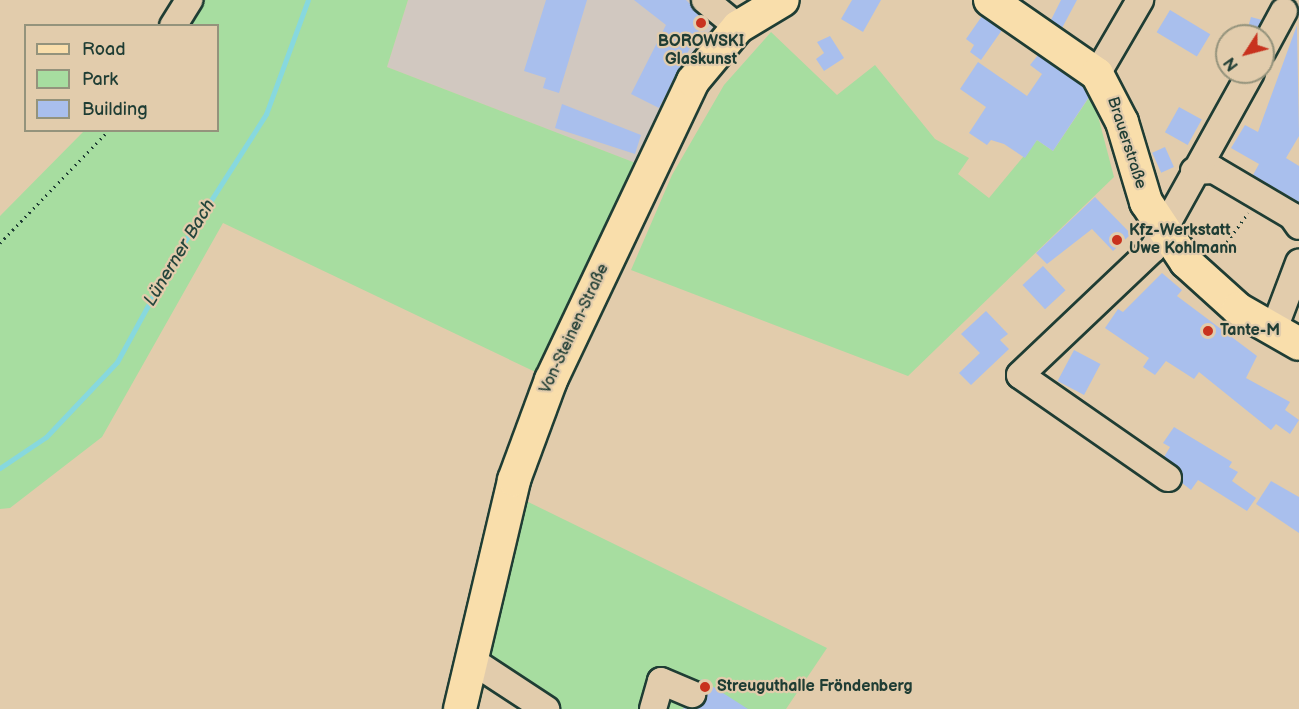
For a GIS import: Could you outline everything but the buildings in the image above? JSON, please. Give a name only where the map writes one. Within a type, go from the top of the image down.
[{"type":"main road","name":"Von-Steinen-Straße","points":[[459,709],[514,480],[551,380],[693,81],[738,27],[783,0]]},
{"type":"main road","name":"Brauerstraße","points":[[990,0],[1097,74],[1122,122],[1146,202],[1164,233],[1210,288],[1287,336]]},
{"type":"street","points":[[174,24],[189,0]]},
{"type":"street","points":[[1097,74],[1140,0]]},
{"type":"street","points":[[712,2],[738,27]]},
{"type":"street","points":[[1275,28],[1284,11]]},
{"type":"street","points":[[1167,478],[1020,375],[1164,233],[1194,171],[1244,84]]},
{"type":"street","points":[[1194,171],[1214,170],[1292,216],[1299,226]]},
{"type":"street","points":[[1287,336],[1299,263]]},
{"type":"street","points":[[471,660],[546,709]]},
{"type":"street","points":[[653,709],[661,681],[692,694]]},
{"type":"path","points":[[0,243],[107,132]]},
{"type":"path","points":[[1227,242],[1241,226]]},
{"type":"shaded area","points":[[408,0],[689,0],[720,20],[646,167],[387,67]]},
{"type":"green space","points":[[193,0],[408,0],[387,67],[646,167],[546,377],[223,223],[102,437],[10,508],[0,509],[0,216],[83,132],[219,132],[219,24],[177,24]]},
{"type":"green space","points":[[771,32],[837,95],[875,65],[935,139],[969,158],[958,174],[989,198],[1037,140],[1053,151],[1092,93],[1114,177],[908,376],[631,270],[672,175],[724,85]]},
{"type":"green space","points":[[518,497],[827,648],[786,709],[526,709],[472,674]]},
{"type":"waterway","name":"Lünerner Bach","points":[[0,468],[46,437],[117,362],[174,258],[266,114],[308,0]]},
{"type":"place","name":"BOROWSKI Glaskunst","points":[[701,23]]},
{"type":"place","name":"Kfz-Werkstatt Uwe Kohlmann","points":[[1117,240]]},
{"type":"place","name":"Tante-M","points":[[1208,331]]},
{"type":"place","name":"Streuguthalle Fröndenberg","points":[[705,687]]}]
